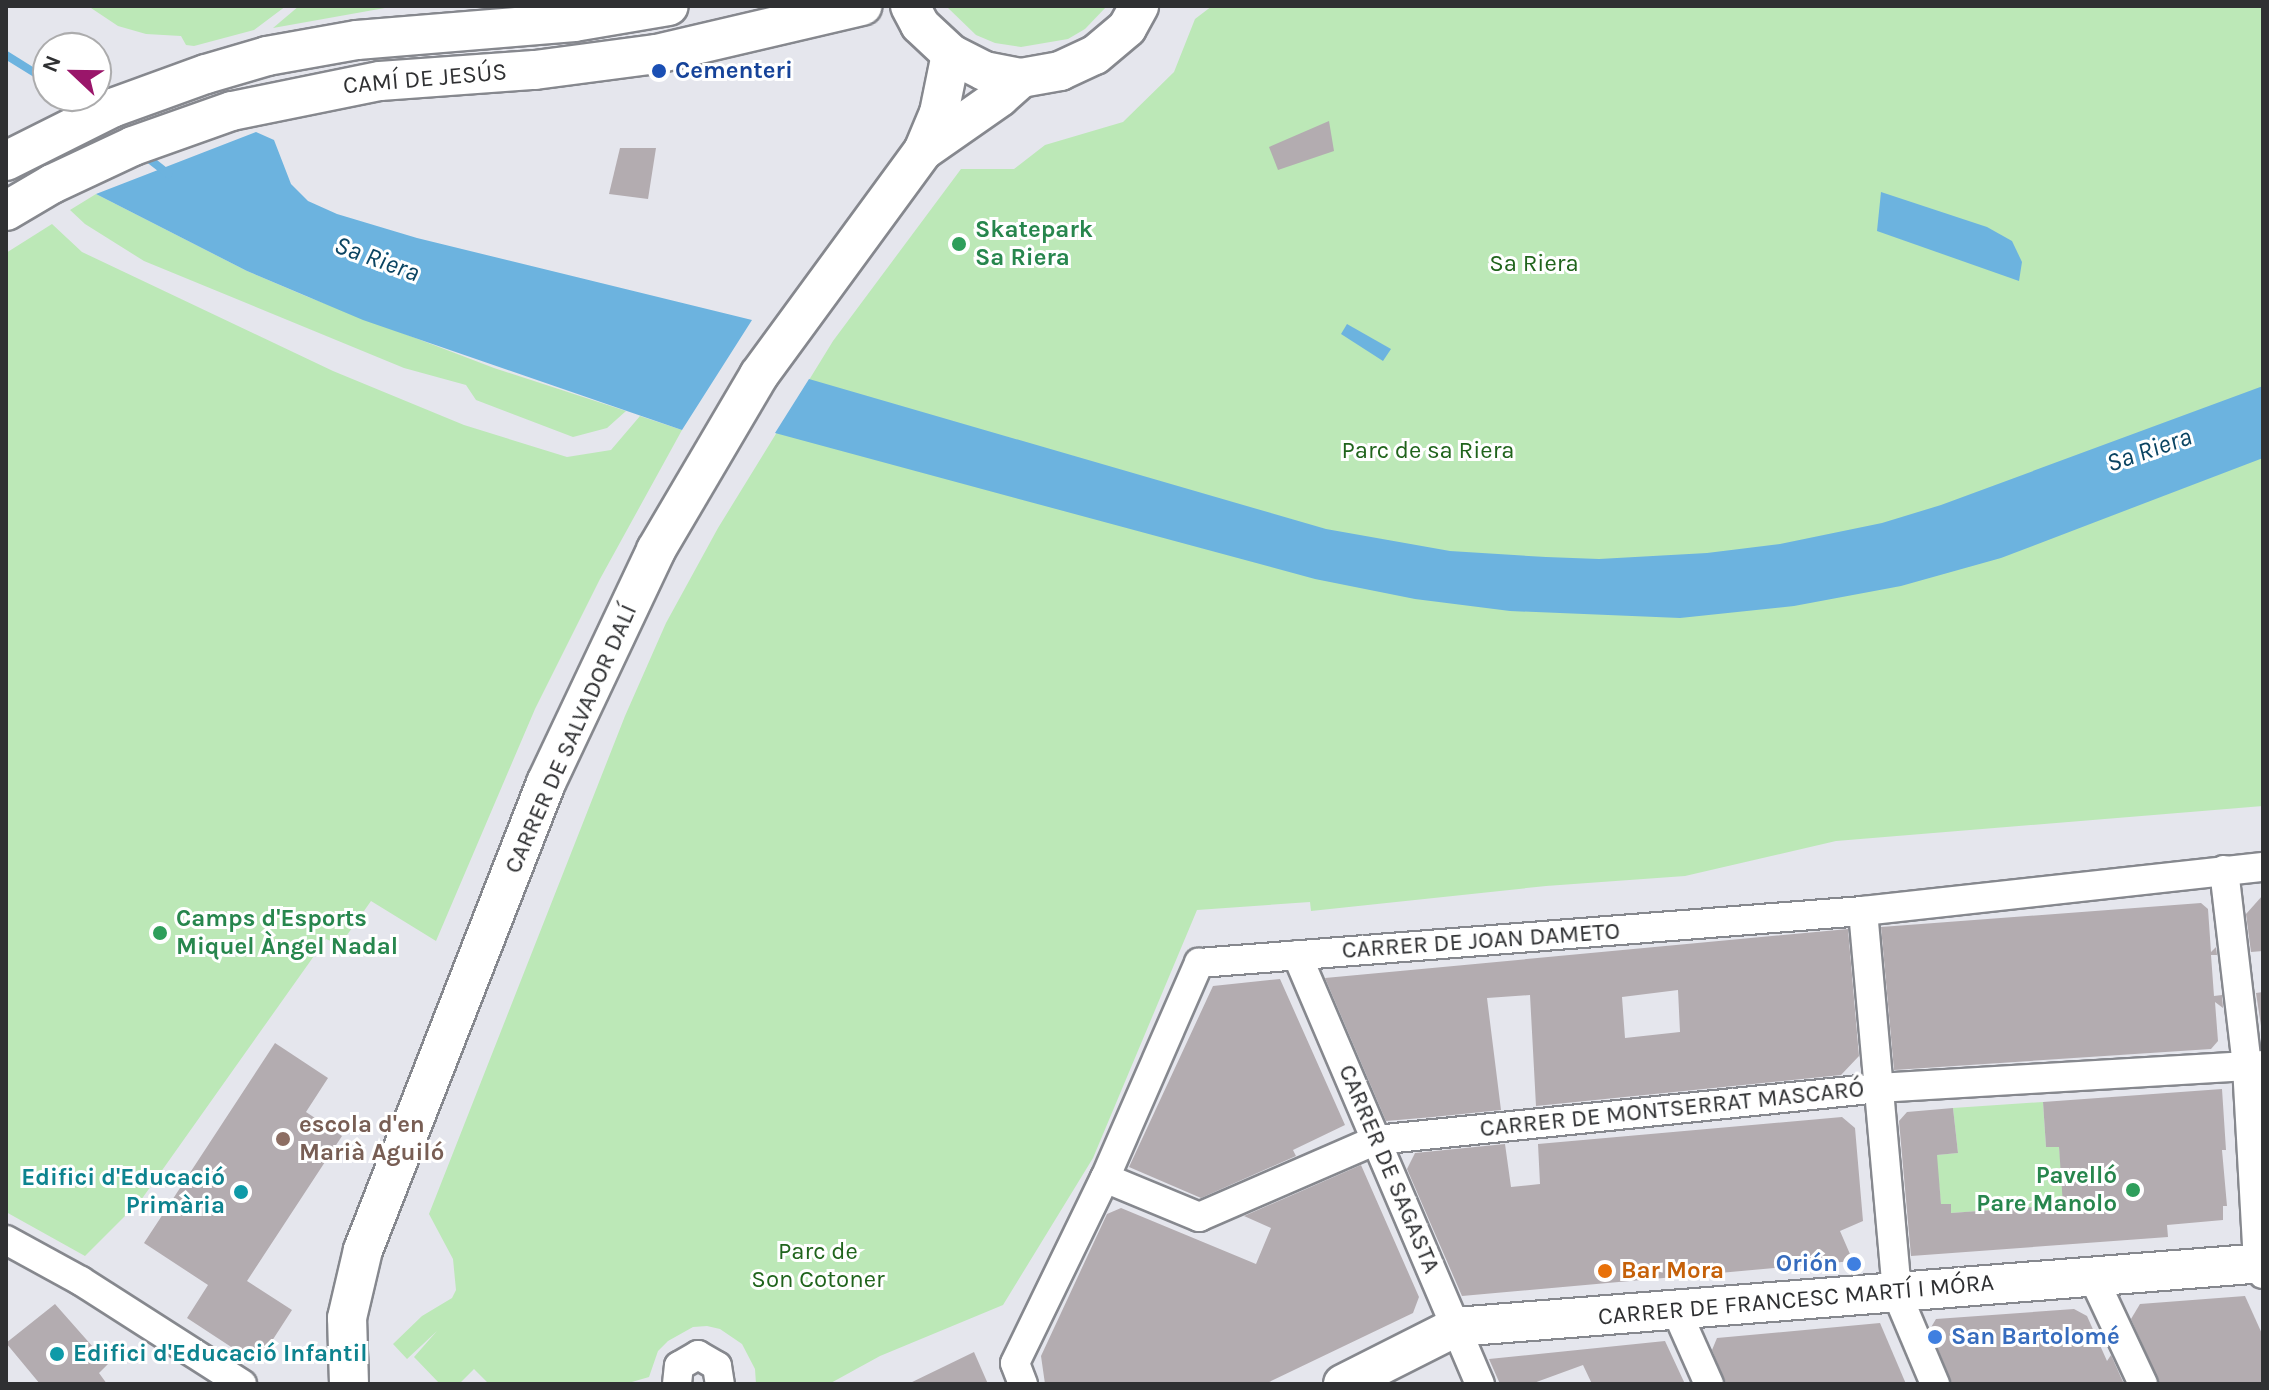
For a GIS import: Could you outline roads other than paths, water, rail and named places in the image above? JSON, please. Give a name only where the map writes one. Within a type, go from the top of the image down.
[{"type":"street","name":"CAMÍ DE JESÚS","points":[[16,155],[152,92],[237,64],[328,44],[574,22],[669,6]]},
{"type":"street","name":"CAMÍ DE JESÚS","points":[[6,211],[52,184],[133,146],[232,111],[380,81],[535,70],[657,54],[862,6]]},
{"type":"street","points":[[870,6],[915,16],[951,54],[984,71],[1021,78],[1060,71],[1095,55],[1127,28],[1139,6]]},
{"type":"street","name":"CARRER DE SALVADOR DALÍ","points":[[349,1384],[347,1318],[363,1250],[546,783],[656,550],[759,375],[808,303],[923,151],[939,113],[951,54]]},
{"type":"street","name":"CARRER DE SALVADOR DALÍ","points":[[923,151],[990,105],[1021,78]]},
{"type":"street","name":"CARRER DE JOAN DAMETO","points":[[1023,1384],[1015,1363],[1105,1178],[1199,963],[1863,911],[2263,867]]},
{"type":"street","points":[[2224,870],[2255,1065],[2261,1267]]},
{"type":"street","points":[[1863,911],[1897,1294],[1935,1384]]},
{"type":"street","name":"CARRER DE SAGASTA","points":[[1297,955],[1480,1384]]},
{"type":"street","name":"CARRER DE MONTSERRAT MASCARÓ","points":[[1105,1178],[1199,1217],[1376,1140],[1879,1088],[2255,1065]]},
{"type":"street","points":[[6,1240],[81,1281],[242,1384]]},
{"type":"street","name":"CARRER DE FRANCESC MARTÍ I MÓRA","points":[[1343,1384],[1456,1327],[1897,1294],[2092,1275],[2261,1267]]},
{"type":"street","points":[[2092,1275],[2143,1384]]},
{"type":"street","points":[[1676,1310],[1709,1384]]},
{"type":"street","points":[[677,1384],[679,1366],[698,1355],[717,1366],[720,1384]]},
{"type":"water","points":[[256,132],[274,140],[291,184],[308,201],[337,214],[417,238],[752,320],[682,430],[363,320],[247,271],[96,194]]},
{"type":"water","points":[[1881,192],[1987,227],[2012,241],[2022,262],[2019,281],[1877,231]]},
{"type":"water","points":[[1347,324],[1391,349],[1383,361],[1341,334]]},
{"type":"water","points":[[809,379],[1326,529],[1450,551],[1546,557],[1599,559],[1707,553],[1780,544],[1882,523],[1941,505],[2263,386],[2263,458],[2001,558],[1901,586],[1794,606],[1680,618],[1510,611],[1415,599],[1315,579],[775,433]]},
{"type":"waterway","name":"Sa Riera","points":[[6,55],[32,71]]},
{"type":"waterway","name":"Sa Riera","points":[[144,155],[168,174]]},
{"type":"place","name":"Cementeri","points":[[659,71]]},
{"type":"place","name":"Skatepark Sa Riera","points":[[959,244]]},
{"type":"place","name":"Camps d'Esports Miquel Àngel Nadal","points":[[160,933]]},
{"type":"place","name":"escola d'en Marià Aguiló","points":[[283,1139]]},
{"type":"place","name":"Pavelló Pare Manolo","points":[[2133,1190]]},
{"type":"place","name":"Edifici d'Educació Primària","points":[[241,1192]]},
{"type":"place","name":"Orión","points":[[1854,1264]]},
{"type":"place","name":"Bar Mora","points":[[1605,1271]]},
{"type":"place","name":"San Bartolomé","points":[[1935,1337]]},
{"type":"place","name":"Edifici d'Educació Infantil","points":[[57,1354]]},
{"type":"park label","name":"Parc de sa Riera","points":[[1428,451]]},
{"type":"park label","name":"Parc de Son Cotoner","points":[[818,1266]]}]
